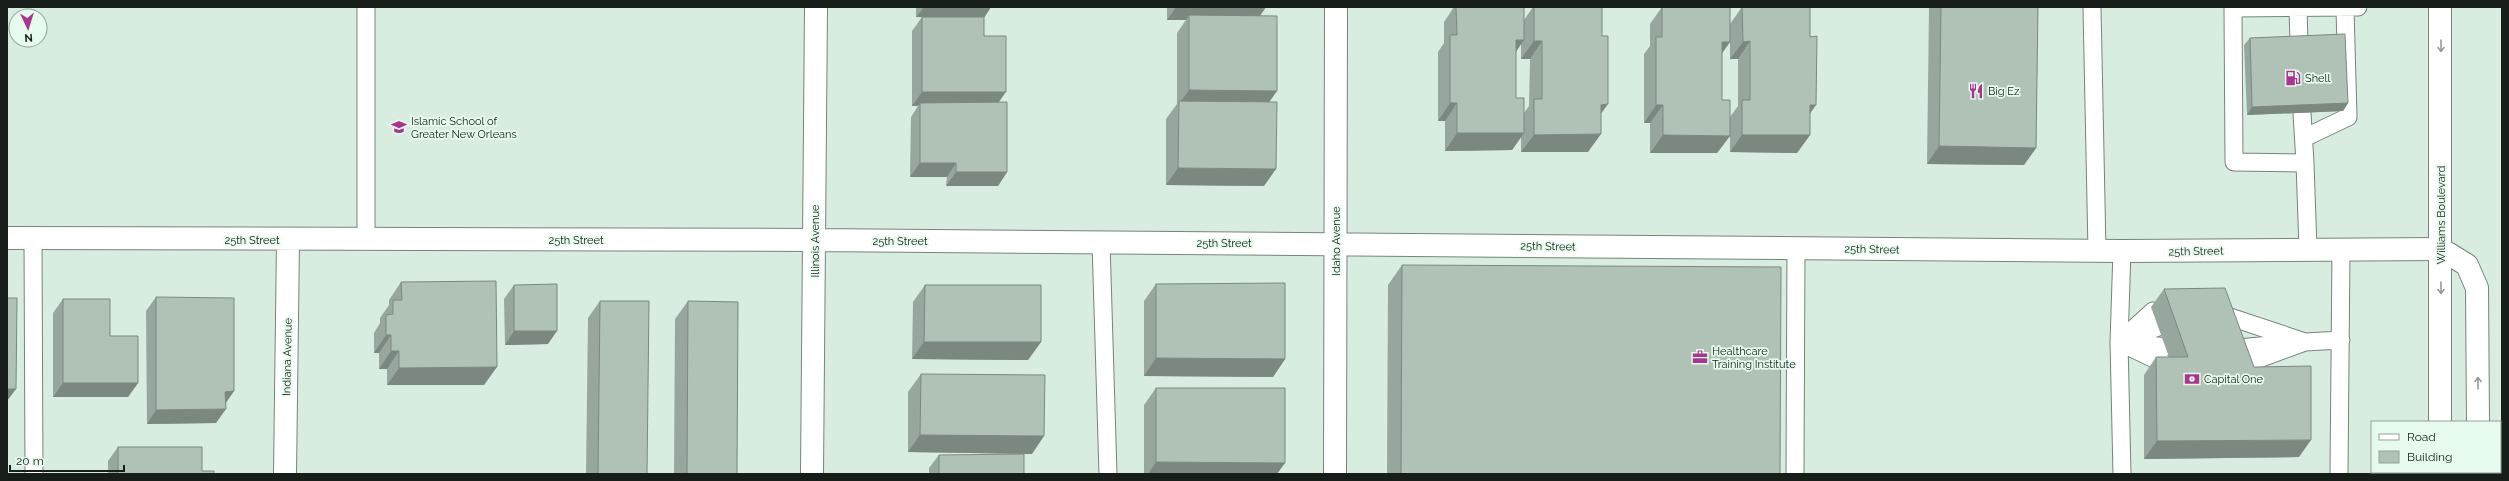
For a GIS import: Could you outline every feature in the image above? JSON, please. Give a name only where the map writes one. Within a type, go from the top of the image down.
[{"type":"street","name":"Illinois Avenue","points":[[812,474],[816,7]]},
{"type":"street","name":"Idaho Avenue","points":[[1335,474],[1336,7]]},
{"type":"street","name":"Williams Boulevard","points":[[2440,7],[2440,421]]},
{"type":"street","name":"25th Street","points":[[7,238],[288,240],[815,240],[2122,252],[2308,249],[2441,249]]},
{"type":"street","name":"Indiana Avenue","points":[[285,474],[288,240]]},
{"type":"street","points":[[2441,249],[2467,265],[2477,288],[2478,421]]},
{"type":"lane","points":[[366,7],[366,240]]},
{"type":"lane","points":[[2092,7],[2097,251]]},
{"type":"lane","points":[[2304,138],[2348,117],[2352,8],[2233,8],[2234,162],[2305,163]]},
{"type":"lane","points":[[2298,9],[2299,44]]},
{"type":"lane","points":[[2302,113],[2308,249]]},
{"type":"lane","points":[[33,239],[34,474]]},
{"type":"lane","points":[[1101,242],[1108,474]]},
{"type":"lane","points":[[1795,474],[1796,248]]},
{"type":"lane","points":[[2339,474],[2341,249]]},
{"type":"lane","points":[[2122,252],[2119,342],[2122,474]]},
{"type":"lane","points":[[2214,312],[2305,342]]},
{"type":"lane","points":[[2119,342],[2155,319]]},
{"type":"lane","points":[[2220,329],[2305,342]]},
{"type":"lane","points":[[2228,349],[2341,340]]},
{"type":"lane","points":[[2119,342],[2166,347]]},
{"type":"lane","points":[[2119,342],[2173,368]]},
{"type":"lane","points":[[2234,368],[2305,342]]},
{"type":"building","points":[[1456,7],[1524,7],[1524,40],[1516,40],[1516,98],[1524,98],[1524,133],[1457,133],[1457,103],[1450,103],[1450,35],[1457,35]]},
{"type":"building","points":[[1534,7],[1602,7],[1602,36],[1608,36],[1608,104],[1601,105],[1601,134],[1534,135],[1534,99],[1542,99],[1542,41],[1534,41]]},
{"type":"building","points":[[1662,7],[1730,7],[1730,42],[1722,42],[1722,100],[1730,100],[1730,136],[1663,135],[1663,105],[1656,105],[1656,37],[1662,37]]},
{"type":"building","points":[[1742,7],[1810,7],[1810,37],[1817,36],[1816,105],[1810,105],[1810,135],[1742,135],[1742,100],[1750,100],[1750,41],[1743,42]]},
{"type":"building","name":"Big Ez","points":[[1941,7],[2038,7],[2036,148],[1939,146]]},
{"type":"building","points":[[1189,15],[1277,16],[1277,91],[1189,90]]},
{"type":"building","points":[[922,17],[984,17],[984,36],[1006,36],[1006,92],[922,92]]},
{"type":"building","name":"Shell","points":[[2345,34],[2348,103],[2252,107],[2250,38]]},
{"type":"building","points":[[1179,101],[1277,102],[1276,169],[1178,168]]},
{"type":"building","points":[[1007,102],[1007,172],[956,172],[956,163],[920,163],[920,103]]},
{"type":"building","points":[[1402,265],[1781,267],[1780,474],[1401,474]]},
{"type":"building","points":[[496,281],[497,367],[399,368],[399,351],[391,351],[391,335],[386,335],[386,315],[393,314],[393,300],[402,300],[401,282]]},
{"type":"building","points":[[1285,283],[1285,359],[1156,358],[1156,284]]},
{"type":"building","points":[[557,284],[557,331],[514,331],[514,285]]},
{"type":"building","points":[[925,285],[1041,285],[1041,342],[924,342]]},
{"type":"building","name":"Capital One","points":[[2225,288],[2254,367],[2311,366],[2311,440],[2157,441],[2156,357],[2188,357],[2164,289]]},
{"type":"building","points":[[156,297],[234,298],[234,391],[225,392],[226,409],[156,410]]},
{"type":"building","points":[[7,298],[17,298],[16,389],[7,389]]},
{"type":"building","points":[[63,299],[110,299],[110,336],[138,336],[138,383],[63,383]]},
{"type":"building","points":[[600,301],[649,301],[647,474],[598,474]]},
{"type":"building","points":[[688,301],[738,302],[737,474],[687,474]]},
{"type":"building","points":[[921,374],[1045,375],[1044,436],[920,435]]},
{"type":"building","points":[[1156,388],[1285,388],[1285,463],[1156,462]]},
{"type":"building","points":[[118,447],[202,447],[202,471],[214,471],[214,474],[118,474]]},
{"type":"building","points":[[1024,454],[1024,474],[939,474],[939,455]]},
{"type":"place","name":"Shell","points":[[2293,78]]},
{"type":"place","name":"Big Ez","points":[[1976,91]]},
{"type":"place","name":"Islamic School of Greater New Orleans","points":[[399,127]]},
{"type":"place","name":"Healthcare Training Institute","points":[[1700,357]]},
{"type":"place","name":"Capital One","points":[[2192,379]]}]
